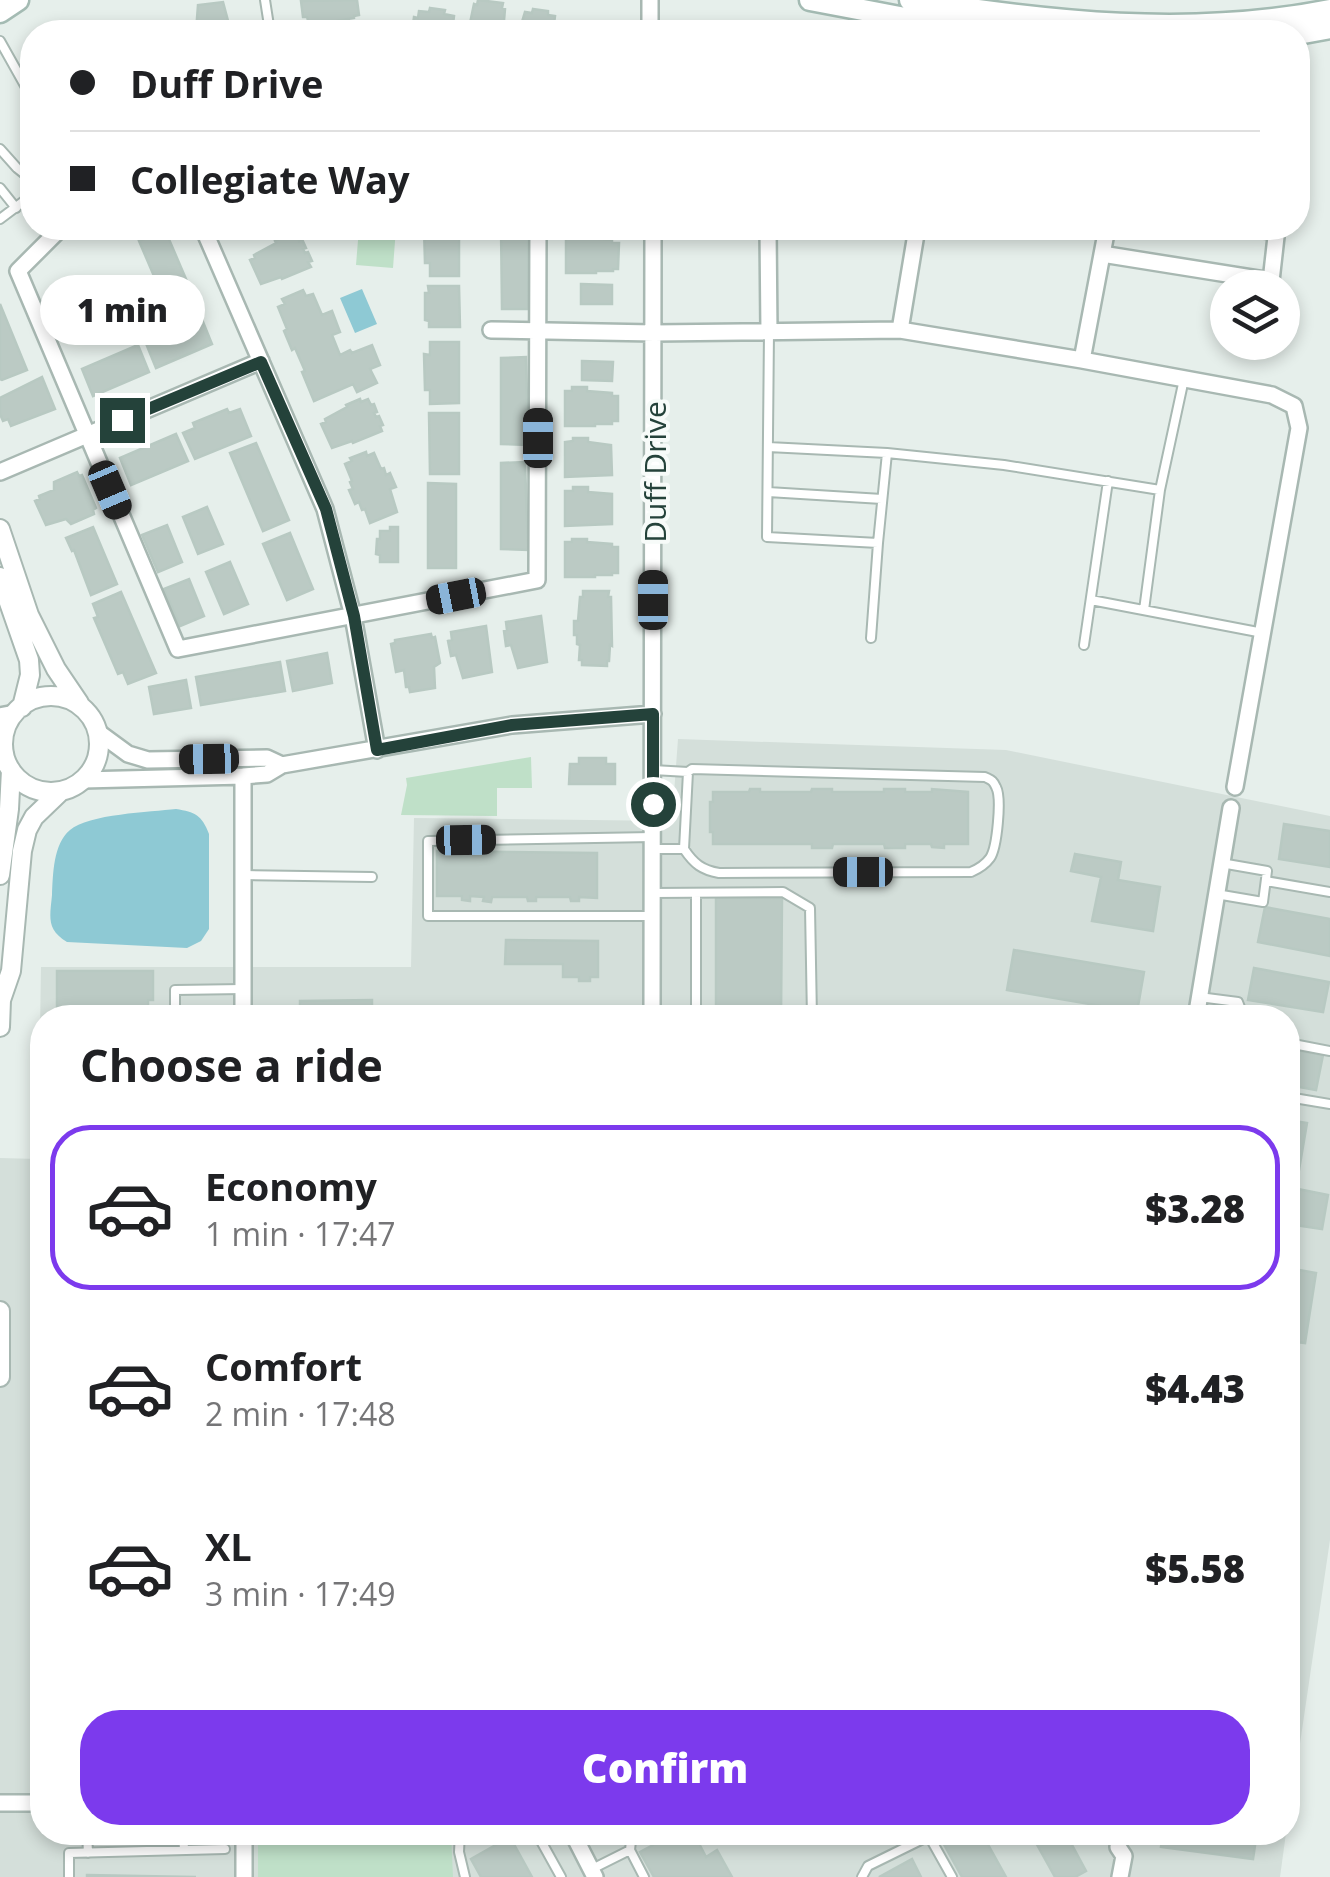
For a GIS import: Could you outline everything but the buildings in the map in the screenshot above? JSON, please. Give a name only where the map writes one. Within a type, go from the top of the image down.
[{"type":"main road","points":[[0,12],[18,0]]},
{"type":"main road","points":[[810,0],[920,20]]},
{"type":"main road","points":[[910,0],[1060,20]]},
{"type":"main road","points":[[1261,20],[1330,10]]},
{"type":"street","points":[[49,240],[18,271],[178,649],[537,580],[538,240]]},
{"type":"street","points":[[208,240],[326,509],[354,616],[377,750]]},
{"type":"street","name":"Duff Drive","points":[[652,1005],[653,240]]},
{"type":"street","points":[[768,240],[769,332]]},
{"type":"street","points":[[900,330],[915,240]]},
{"type":"street","points":[[1082,360],[1105,240]]},
{"type":"street","points":[[1102,254],[1271,281],[1276,240]]},
{"type":"street","points":[[490,330],[900,330],[1184,378],[1272,395],[1294,406],[1300,428],[1235,787]]},
{"type":"street","points":[[0,472],[261,362]]},
{"type":"street","points":[[0,529],[29,615],[56,669],[98,732],[98,754],[83,780]]},
{"type":"street","points":[[0,577],[30,660],[28,687],[8,724],[5,758],[9,809],[0,874]]},
{"type":"street","points":[[12,712],[46,696],[79,704]]},
{"type":"street","points":[[0,1027],[0,999],[11,971],[27,830],[34,817],[59,792],[83,780],[267,774],[282,765],[512,725],[653,714]]},
{"type":"street","points":[[98,732],[128,754],[148,760],[267,758],[282,765]]},
{"type":"street","points":[[5,758],[32,788],[59,792]]},
{"type":"street","points":[[243,776],[243,1005]]},
{"type":"street","points":[[1198,1005],[1231,808]]},
{"type":"street","points":[[0,1311],[0,1377]]},
{"type":"street","points":[[0,1803],[30,1803]]},
{"type":"street","points":[[244,1845],[244,1877]]},
{"type":"street","points":[[578,1845],[593,1874]]},
{"type":"street","points":[[1120,1877],[1123,1845]]},
{"type":"lane","points":[[0,41],[20,76]]},
{"type":"lane","points":[[0,70],[12,62]]},
{"type":"lane","points":[[0,149],[20,170]]},
{"type":"lane","points":[[0,188],[16,208]]},
{"type":"lane","points":[[0,219],[20,205]]},
{"type":"lane","points":[[769,332],[767,536],[878,543]]},
{"type":"lane","points":[[1144,610],[1160,490],[1184,378]]},
{"type":"lane","points":[[768,447],[887,453],[1160,490]]},
{"type":"lane","points":[[870,638],[887,453]]},
{"type":"lane","points":[[1084,644],[1108,481]]},
{"type":"lane","points":[[768,492],[882,499]]},
{"type":"lane","points":[[1090,600],[1262,633]]},
{"type":"lane","points":[[653,770],[985,776],[994,782],[998,792],[996,845],[992,856],[971,872],[704,870],[684,850],[688,772]]},
{"type":"lane","points":[[653,916],[428,916],[428,841],[653,843],[684,850]]},
{"type":"lane","points":[[1216,894],[1262,902],[1267,871],[1222,863]]},
{"type":"lane","points":[[244,875],[372,877]]},
{"type":"lane","points":[[1266,881],[1330,892]]},
{"type":"lane","points":[[696,892],[696,1005]]},
{"type":"lane","points":[[653,893],[783,892],[810,908],[812,1005]]},
{"type":"lane","points":[[174,1005],[175,990],[244,989]]},
{"type":"lane","points":[[1199,997],[1239,1005]]},
{"type":"lane","points":[[1300,1045],[1330,1051]]},
{"type":"lane","points":[[1300,1099],[1330,1104]]},
{"type":"lane","points":[[88,1845],[88,1852]]},
{"type":"lane","points":[[184,1845],[184,1850]]},
{"type":"lane","points":[[459,1845],[465,1877]]},
{"type":"lane","points":[[543,1845],[560,1877]]},
{"type":"lane","points":[[631,1845],[644,1877]]},
{"type":"lane","points":[[862,1877],[868,1866],[911,1845]]},
{"type":"lane","points":[[934,1845],[952,1877]]},
{"type":"lane","points":[[68,1877],[69,1853],[225,1849]]},
{"type":"lane","points":[[593,1874],[630,1850]]},
{"type":"shaded area","points":[[678,739],[1006,750],[1330,816],[1330,1540],[1300,1744],[1300,1005],[40,1005],[41,967],[411,967],[414,818],[672,821]]},
{"type":"shaded area","points":[[0,1158],[30,1159],[30,1845],[1284,1845],[1280,1877],[0,1877]]},
{"type":"green space","points":[[358,240],[395,240],[393,268],[356,265]]},
{"type":"green space","points":[[531,757],[532,788],[497,788],[497,816],[401,815],[406,778]]},
{"type":"green space","points":[[258,1845],[452,1845],[453,1877],[258,1877]]},
{"type":"water","points":[[362,289],[377,324],[355,333],[340,298]]},
{"type":"water","points":[[176,809],[197,816],[209,834],[209,929],[201,941],[187,948],[67,942],[60,937],[52,927],[51,910],[55,860],[64,836],[91,820]]},
{"type":"route","points":[[122,420],[261,362],[326,509],[354,616],[377,750],[512,725],[653,714],[653,804]]}]
